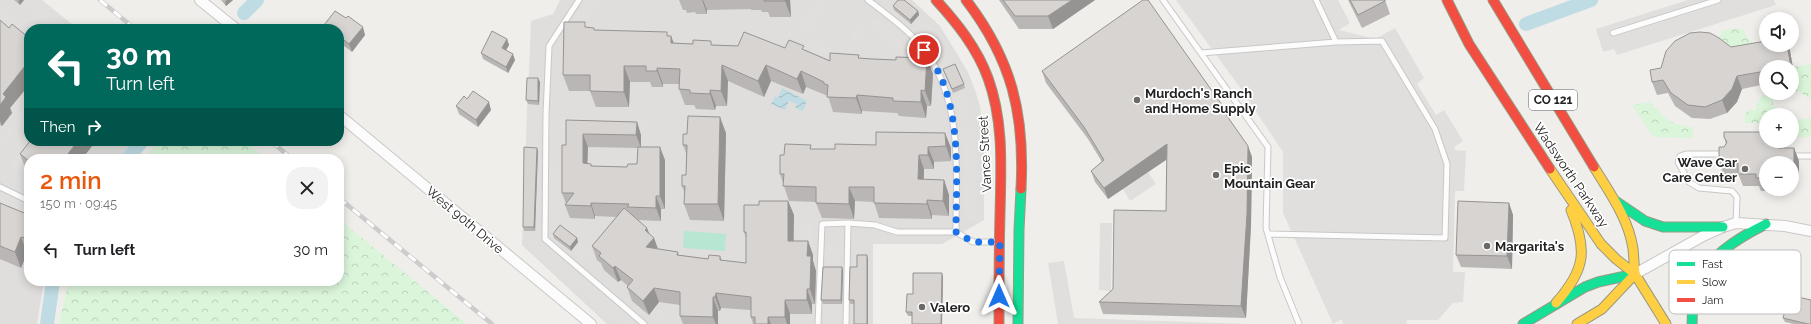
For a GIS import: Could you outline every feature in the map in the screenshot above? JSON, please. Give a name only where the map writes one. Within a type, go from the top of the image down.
[{"type":"main road","name":"Vance Street","points":[[936,0],[953,18],[978,56],[988,78],[998,119],[1000,144],[999,324]]},
{"type":"main road","points":[[966,0],[986,27],[996,45],[1008,75],[1020,121],[1022,164],[1018,324]]},
{"type":"main road","name":"Wadsworth Parkway","points":[[1447,0],[1469,44],[1558,182],[1601,244],[1616,259],[1635,274],[1666,324]]},
{"type":"main road","name":"Wadsworth Parkway","points":[[1493,0],[1614,200],[1628,229],[1633,248],[1635,274]]},
{"type":"main road","points":[[1556,303],[1576,278],[1583,251],[1577,224],[1558,182]]},
{"type":"main road","points":[[1614,200],[1645,221],[1663,227],[1723,227]]},
{"type":"main road","points":[[1725,250],[1742,236],[1766,224]]},
{"type":"main road","points":[[1523,324],[1556,303],[1592,285],[1635,274]]},
{"type":"main road","points":[[1577,324],[1602,308],[1635,274]]},
{"type":"main road","points":[[1692,324],[1693,314]]},
{"type":"street","points":[[200,0],[230,24]]},
{"type":"street","name":"West 90th Drive","points":[[344,119],[591,324]]},
{"type":"street","points":[[1680,250],[1723,227],[1736,223],[1766,224],[1811,231]]},
{"type":"street","points":[[1635,274],[1669,256]]},
{"type":"lane","points":[[580,0],[549,46],[546,114],[545,239],[644,324]]},
{"type":"lane","points":[[868,0],[912,37],[928,55],[938,72],[949,101],[957,150],[956,232]]},
{"type":"lane","points":[[1164,0],[1268,147],[1266,228],[1280,277],[1299,324]]},
{"type":"lane","points":[[1316,0],[1336,42]]},
{"type":"lane","points":[[1614,33],[1718,0]]},
{"type":"lane","points":[[1201,53],[1336,42],[1382,41],[1435,129],[1447,164],[1445,238],[1268,234]]},
{"type":"lane","points":[[1728,154],[1686,154],[1680,156],[1678,162],[1689,182],[1699,188],[1732,191],[1737,197],[1736,223]]},
{"type":"lane","points":[[1782,155],[1811,156]]},
{"type":"lane","points":[[0,187],[24,199]]},
{"type":"lane","points":[[846,324],[848,223]]},
{"type":"lane","points":[[818,324],[822,224],[848,223],[875,225],[897,232],[956,232],[973,242],[1000,242]]},
{"type":"shaded area","points":[[0,0],[42,0],[72,24],[24,24],[24,146],[128,146],[122,154],[24,154],[24,286],[43,286],[37,324],[0,324]]},
{"type":"shaded area","points":[[28,0],[32,0],[61,24],[43,24],[22,7]]},
{"type":"shaded area","points":[[560,0],[912,0],[940,26],[968,72],[976,93],[980,106],[984,143],[984,220],[942,244],[873,244],[873,324],[607,324],[522,245],[531,21],[553,14]]},
{"type":"shaded area","points":[[588,0],[601,0],[582,29],[572,23]]},
{"type":"shaded area","points":[[816,0],[822,0],[829,4],[809,35],[798,27]]},
{"type":"shaded area","points":[[1176,0],[1338,0],[1350,23],[1339,30],[1375,39],[1395,28],[1424,78],[1417,84],[1436,115],[1444,110],[1463,141],[1454,147],[1455,150],[1466,151],[1464,191],[1455,191],[1453,272],[1465,272],[1463,302],[1453,303],[1438,320],[1407,320],[1406,324],[1343,324],[1342,319],[1333,324],[1283,213],[1283,152],[1241,89]]},
{"type":"shaded area","points":[[1688,0],[1774,0],[1776,5],[1617,55],[1614,49],[1603,52],[1596,29]]},
{"type":"shaded area","points":[[0,6],[24,26],[24,37],[0,17]]},
{"type":"shaded area","points":[[876,17],[914,54],[908,60],[870,24]]},
{"type":"shaded area","points":[[920,18],[939,40],[954,66],[944,71],[929,44],[913,25]]},
{"type":"shaded area","points":[[860,21],[868,26],[857,46],[849,41]]},
{"type":"shaded area","points":[[811,36],[832,48],[826,57],[806,46]]},
{"type":"shaded area","points":[[966,92],[972,118],[960,121],[954,95]]},
{"type":"shaded area","points":[[527,105],[539,106],[538,150],[526,150]]},
{"type":"shaded area","points":[[24,108],[24,121],[0,150],[0,137]]},
{"type":"shaded area","points":[[560,117],[646,119],[645,131],[560,129]]},
{"type":"shaded area","points":[[974,124],[976,148],[976,221],[964,220],[963,147],[961,126]]},
{"type":"shaded area","points":[[25,146],[36,146],[29,154],[24,154],[24,160],[16,170],[9,165]]},
{"type":"shaded area","points":[[599,159],[640,160],[640,171],[599,170]]},
{"type":"shaded area","points":[[549,168],[561,168],[560,222],[548,221]]},
{"type":"shaded area","points":[[1148,172],[1156,184],[1130,201],[1123,189]]},
{"type":"shaded area","points":[[16,174],[24,178],[24,189],[11,182]]},
{"type":"shaded area","points":[[0,196],[24,208],[24,220],[0,207]]},
{"type":"shaded area","points":[[802,221],[813,221],[813,254],[803,254]]},
{"type":"shaded area","points":[[1100,223],[1112,223],[1111,291],[1099,290]]},
{"type":"shaded area","points":[[536,237],[640,324],[620,324],[527,247]]},
{"type":"shaded area","points":[[580,243],[593,254],[586,263],[573,252]]},
{"type":"shaded area","points":[[827,244],[838,244],[838,269],[826,269]]},
{"type":"shaded area","points":[[1064,261],[1074,318],[1248,324],[1058,324],[1048,263]]},
{"type":"shaded area","points":[[826,305],[838,305],[838,324],[826,324]]},
{"type":"shaded area","points":[[657,307],[668,316],[661,324],[651,315]]},
{"type":"green space","points":[[1737,28],[1743,29],[1747,37],[1754,44],[1742,54],[1717,46],[1722,31]]},
{"type":"green space","points":[[1811,64],[1811,99],[1799,92],[1799,66]]},
{"type":"green space","points":[[1759,100],[1773,100],[1773,106],[1777,108],[1759,108],[1759,123],[1745,123],[1745,113],[1750,110],[1755,110]]},
{"type":"green space","points":[[1651,102],[1654,108],[1657,108],[1660,113],[1672,122],[1693,127],[1693,138],[1653,137],[1632,105]]},
{"type":"green space","points":[[1811,118],[1811,137],[1799,137],[1799,120]]},
{"type":"green space","points":[[155,146],[250,146],[260,154],[148,154]]},
{"type":"green space","points":[[344,223],[467,324],[59,324],[68,286],[344,286]]},
{"type":"green space","points":[[684,231],[726,234],[725,251],[683,248]]},
{"type":"water","points":[[782,88],[807,101],[803,111],[795,108],[797,104],[789,101],[785,110],[771,104],[775,96],[778,98]]},
{"type":"building","points":[[785,0],[785,1],[764,1]]},
{"type":"building","points":[[898,0],[904,0],[918,11],[910,20],[893,6]]},
{"type":"building","points":[[1003,0],[1072,0],[1048,16],[1015,16]]},
{"type":"building","points":[[1143,0],[1148,0],[1222,105],[1220,106],[1248,146],[1247,214],[1241,306],[1099,302],[1113,289],[1114,210],[1166,211],[1167,144],[1104,188],[1091,171],[1104,160],[1084,127],[1042,71]]},
{"type":"building","points":[[1350,0],[1385,0],[1385,1],[1358,15]]},
{"type":"building","points":[[335,11],[346,18],[348,16],[363,27],[349,44],[344,40],[344,24],[325,24]]},
{"type":"building","points":[[0,20],[9,28],[12,24],[24,34],[24,67],[3,94],[6,97],[0,105]]},
{"type":"building","points":[[564,22],[585,22],[585,27],[594,28],[594,30],[667,32],[667,36],[671,36],[671,43],[693,44],[693,40],[711,41],[711,45],[738,46],[744,32],[785,48],[789,40],[804,46],[802,49],[830,61],[830,53],[859,55],[858,58],[872,59],[896,60],[896,57],[927,58],[925,91],[921,90],[921,102],[893,101],[893,98],[857,95],[856,98],[827,97],[828,85],[801,71],[797,79],[766,65],[758,81],[722,65],[721,91],[710,90],[710,94],[690,93],[690,90],[679,89],[680,69],[657,68],[657,71],[646,71],[646,66],[624,66],[624,92],[590,91],[590,75],[563,75]]},
{"type":"building","points":[[492,31],[507,39],[502,48],[513,54],[506,67],[481,53]]},
{"type":"building","points":[[1690,33],[1710,33],[1731,47],[1759,42],[1759,52],[1788,52],[1790,60],[1759,60],[1759,72],[1737,76],[1732,89],[1722,100],[1705,107],[1688,105],[1671,93],[1663,80],[1652,82],[1650,70],[1661,68],[1666,51],[1675,41]]},
{"type":"building","points":[[955,64],[964,84],[952,89],[943,69]]},
{"type":"building","points":[[527,78],[538,78],[538,101],[526,100]]},
{"type":"building","points":[[473,91],[489,102],[476,120],[456,106],[464,96],[467,99]]},
{"type":"building","points":[[688,116],[720,117],[718,204],[684,204],[685,186],[682,186],[682,175],[686,175],[687,145],[683,145],[683,134],[687,134]]},
{"type":"building","points":[[566,120],[637,122],[636,135],[583,134],[583,163],[591,164],[591,166],[627,167],[628,164],[637,164],[638,147],[660,147],[660,196],[656,196],[656,208],[627,207],[629,204],[591,203],[591,206],[565,205],[574,193],[562,193],[562,145],[566,145]]},
{"type":"building","points":[[876,132],[945,133],[946,146],[928,147],[928,155],[919,155],[918,179],[944,180],[943,201],[927,200],[927,204],[874,203],[874,187],[849,187],[849,204],[816,203],[816,187],[783,186],[784,174],[780,174],[780,155],[784,155],[785,144],[811,145],[810,149],[835,149],[835,144],[876,145]]},
{"type":"building","points":[[1724,132],[1759,132],[1759,148],[1794,148],[1794,156],[1759,156],[1759,178],[1756,178],[1756,174],[1738,174],[1738,163],[1719,163],[1719,147],[1724,147],[1727,142],[1724,137]]},
{"type":"building","points":[[26,146],[74,146],[68,154],[24,154],[24,157],[20,154]]},
{"type":"building","points":[[524,147],[537,148],[534,227],[523,227]]},
{"type":"building","points":[[759,201],[788,201],[788,241],[808,241],[807,256],[811,256],[810,289],[807,289],[807,300],[785,300],[785,317],[768,317],[768,324],[755,324],[755,317],[751,317],[751,297],[716,293],[715,297],[713,297],[713,317],[680,316],[680,292],[654,288],[643,301],[627,287],[633,280],[615,266],[613,268],[599,256],[601,253],[592,246],[624,208],[647,228],[645,230],[654,238],[646,247],[678,252],[677,255],[708,259],[709,255],[720,256],[720,260],[746,263],[744,205],[759,205]]},
{"type":"building","points":[[1458,201],[1509,203],[1507,256],[1456,255]]},
{"type":"building","points":[[0,203],[24,213],[24,238],[21,237],[15,252],[0,246]]},
{"type":"building","points":[[560,225],[577,238],[570,247],[553,234]]},
{"type":"building","points":[[857,255],[867,255],[867,324],[854,324],[854,300],[849,300],[850,267],[857,267]]},
{"type":"building","points":[[823,267],[842,267],[841,300],[821,300]]},
{"type":"building","name":"Valero","points":[[913,273],[942,273],[941,324],[912,324],[912,312],[906,312],[907,294],[913,294]]},
{"type":"building","points":[[1801,298],[1811,300],[1811,324],[1783,318],[1784,314],[1801,314]]},
{"type":"waterway","points":[[244,13],[257,0]]},
{"type":"waterway","points":[[1526,24],[1591,0]]},
{"type":"waterway","points":[[131,154],[138,146]]},
{"type":"waterway","points":[[47,324],[52,286]]},
{"type":"railway","points":[[100,0],[129,24]]},
{"type":"railway","points":[[277,146],[286,154]]},
{"type":"railway","points":[[344,202],[492,324]]},
{"type":"traffic: fast","points":[[1018,324],[1021,189]]},
{"type":"traffic: fast","points":[[1617,202],[1645,221],[1663,227],[1723,227]]},
{"type":"traffic: fast","points":[[1723,250],[1766,224]]},
{"type":"traffic: fast","points":[[1523,324],[1585,287],[1598,282],[1635,274]]},
{"type":"traffic: fast","points":[[1692,314],[1692,324]]},
{"type":"traffic: slow","points":[[1594,167],[1623,216],[1631,238],[1635,274]]},
{"type":"traffic: slow","points":[[1550,169],[1601,244],[1616,259],[1635,274],[1666,324]]},
{"type":"traffic: slow","points":[[1556,303],[1573,280],[1581,260],[1580,237],[1571,210]]},
{"type":"traffic: slow","points":[[1577,324],[1602,309],[1635,274]]},
{"type":"traffic: jam","points":[[936,0],[959,27],[978,56],[988,78],[997,111],[1001,162],[999,324]]},
{"type":"traffic: jam","points":[[966,0],[982,22],[995,44],[1005,66],[1012,89],[1021,136],[1021,189]]},
{"type":"traffic: jam","points":[[1447,0],[1469,44],[1550,169]]},
{"type":"traffic: jam","points":[[1493,0],[1594,167]]},
{"type":"place","name":"Murdoch's Ranch and Home Supply","points":[[1137,100]]},
{"type":"place","name":"Wave Car Care Center","points":[[1745,169]]},
{"type":"place","name":"Epic Mountain Gear","points":[[1216,175]]},
{"type":"place","name":"Margarita's","points":[[1487,246]]},
{"type":"place","name":"Valero","points":[[922,307]]},
{"type":"route","points":[[924,50],[938,72],[949,101],[954,123],[957,150],[956,232],[973,242],[1000,242],[999,296]]}]
